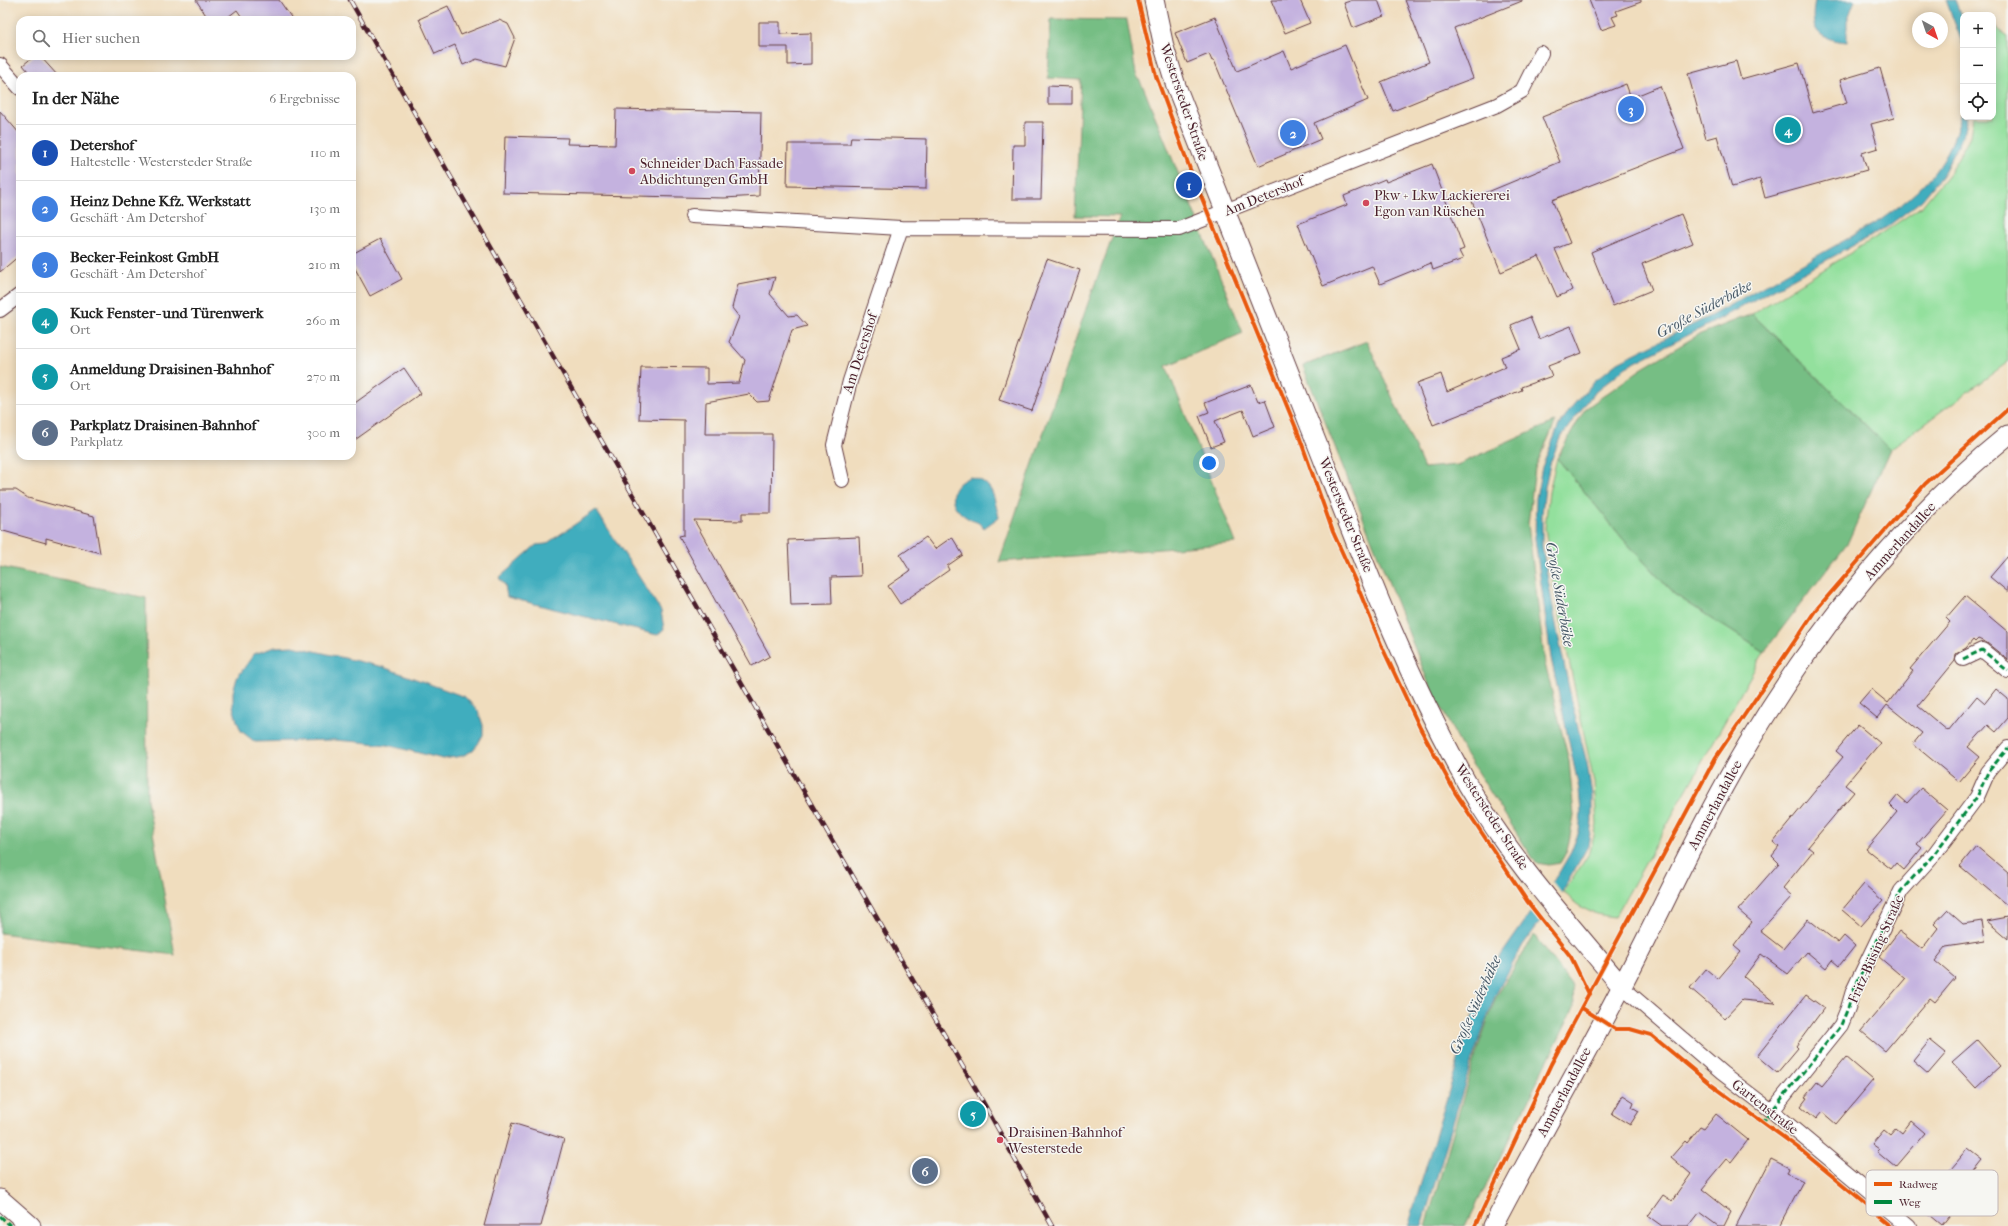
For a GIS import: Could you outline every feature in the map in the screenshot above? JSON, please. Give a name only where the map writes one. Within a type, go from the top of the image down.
[{"type":"main road","name":"Westersteder Straße","points":[[1154,0],[1164,47],[1176,86],[1371,578],[1419,692],[1469,787],[1536,885],[1622,987]]},
{"type":"main road","name":"Ammerlandallee","points":[[1493,1226],[1622,987],[1696,841],[1746,747],[1777,697],[1810,650],[1880,559],[1942,495],[2008,435]]},
{"type":"main road","points":[[0,1199],[31,1226]]},
{"type":"street","name":"Am Detershof","points":[[692,216],[901,228],[1179,229],[1497,104],[1522,92],[1541,53]]},
{"type":"street","points":[[0,65],[16,83]]},
{"type":"street","name":"Am Detershof","points":[[842,480],[834,444],[850,381],[901,228]]},
{"type":"street","points":[[0,310],[16,298]]},
{"type":"street","points":[[1963,659],[1982,650],[2008,671]]},
{"type":"street","name":"Fritz-Büsing-Straße","points":[[1772,1111],[1841,1025],[1853,991],[1901,891],[1935,853],[1977,797],[1988,772],[2008,748]]},
{"type":"street","name":"Gartenstraße","points":[[1622,987],[1716,1069],[1772,1111],[1866,1189]]},
{"type":"street","name":"Gartenstraße","points":[[1898,1216],[1910,1226]]},
{"type":"green space","points":[[1051,19],[1127,20],[1136,74],[1144,89],[1243,333],[1166,366],[1236,543],[999,562],[1089,300],[1120,217],[1075,216],[1081,80],[1048,78]]},
{"type":"green space","points":[[1996,28],[2008,36],[2008,362],[1890,449],[1752,314],[1881,234],[1922,206],[1950,172],[1970,136],[1973,120],[1996,120]]},
{"type":"green space","points":[[1752,314],[1890,449],[1848,542],[1764,652],[1674,594],[1623,539],[1557,458],[1585,409],[1641,369],[1698,335]]},
{"type":"green space","points":[[1367,341],[1424,468],[1457,465],[1556,421],[1535,468],[1528,524],[1545,664],[1569,761],[1574,816],[1567,851],[1560,863],[1549,865],[1536,863],[1465,753],[1430,687],[1303,366]]},
{"type":"green space","points":[[1557,458],[1623,539],[1674,594],[1764,652],[1615,917],[1593,913],[1575,903],[1564,892],[1590,852],[1597,824],[1594,783],[1553,582],[1545,528],[1549,492]]},
{"type":"green space","points":[[0,567],[146,598],[147,799],[175,955],[0,933]]},
{"type":"green space","points":[[1534,935],[1573,987],[1574,1007],[1466,1226],[1426,1226],[1475,1056],[1496,997]]},
{"type":"water","points":[[1815,0],[1855,0],[1847,21],[1847,42],[1828,38],[1818,31],[1813,19]]},
{"type":"water","points":[[1946,0],[1955,0],[1960,13],[1960,37]]},
{"type":"water","points":[[1960,118],[1960,120],[1966,120],[1963,135],[1943,174],[1922,200],[1887,227],[1710,324],[1626,367],[1593,394],[1560,438],[1550,464],[1545,487],[1542,514],[1542,546],[1558,635],[1574,712],[1587,763],[1592,795],[1592,823],[1588,846],[1562,892],[1523,945],[1495,996],[1472,1060],[1422,1226],[1408,1226],[1468,1028],[1484,989],[1497,961],[1560,871],[1571,852],[1579,831],[1581,814],[1579,789],[1551,658],[1535,539],[1536,498],[1542,467],[1559,425],[1574,404],[1596,380],[1618,362],[1712,315],[1879,221],[1910,197],[1934,172],[1944,159]]},
{"type":"water","points":[[970,477],[978,479],[989,487],[994,497],[999,517],[984,528],[979,523],[969,519],[960,512],[953,501],[954,490],[963,480]]},
{"type":"water","points":[[596,510],[661,611],[664,629],[657,635],[507,597],[505,585],[499,578],[536,545],[546,544]]},
{"type":"water","points":[[293,646],[383,667],[465,697],[478,711],[483,725],[483,735],[472,751],[462,756],[443,759],[387,745],[360,742],[334,740],[255,742],[241,731],[237,721],[233,706],[233,692],[237,678],[254,654],[275,647]]},
{"type":"pier","points":[[1551,880],[1562,894],[1542,925],[1530,911]]},
{"type":"building","points":[[196,0],[279,0],[290,16],[241,16],[237,10],[229,16],[206,16]]},
{"type":"building","points":[[1271,0],[1300,0],[1310,23],[1285,33]]},
{"type":"building","points":[[1353,0],[1378,0],[1384,16],[1353,28],[1344,3]]},
{"type":"building","points":[[1405,0],[1522,1],[1454,28],[1473,78],[1426,96],[1427,97],[1393,111],[1381,82],[1429,62]]},
{"type":"building","points":[[1589,0],[1641,0],[1641,2],[1616,11],[1618,15],[1612,17],[1616,25],[1601,30]]},
{"type":"building","points":[[448,6],[461,35],[499,20],[508,24],[515,38],[505,66],[477,59],[463,65],[455,45],[435,54],[419,19]]},
{"type":"building","points":[[1215,17],[1237,71],[1284,51],[1291,68],[1345,45],[1368,100],[1314,123],[1321,139],[1258,166],[1214,60],[1212,61],[1209,54],[1187,63],[1175,33]]},
{"type":"building","points":[[759,22],[780,22],[780,34],[811,33],[811,64],[788,65],[788,47],[759,47]]},
{"type":"building","points":[[29,60],[44,60],[54,72],[29,72],[23,65]]},
{"type":"building","points":[[1736,61],[1741,79],[1799,63],[1813,113],[1847,103],[1840,80],[1880,68],[1894,118],[1871,124],[1878,148],[1862,153],[1867,170],[1765,198],[1760,179],[1732,187],[1717,136],[1706,139],[1688,74]]},
{"type":"building","points":[[1626,84],[1631,98],[1660,86],[1684,149],[1552,200],[1570,243],[1555,249],[1573,290],[1557,297],[1539,256],[1501,272],[1471,199],[1560,162],[1542,117]]},
{"type":"building","points":[[1048,86],[1072,87],[1072,104],[1048,104]]},
{"type":"building","name":"Schneider Dach Fassade Abdichtungen GmbH","points":[[616,109],[761,112],[759,196],[724,198],[503,193],[505,136],[568,138],[567,144],[615,145]]},
{"type":"building","points":[[0,111],[16,129],[16,258],[0,272]]},
{"type":"building","points":[[1025,122],[1043,122],[1041,199],[1012,199],[1013,145],[1025,145]]},
{"type":"building","points":[[851,137],[927,139],[926,189],[787,186],[788,144],[850,144]]},
{"type":"building","points":[[1432,164],[1464,249],[1459,251],[1463,259],[1433,270],[1431,263],[1380,284],[1372,266],[1323,286],[1298,224],[1347,205],[1344,196],[1385,179],[1386,182]]},
{"type":"building","points":[[1681,214],[1693,243],[1642,264],[1652,290],[1613,306],[1591,252]]},
{"type":"building","points":[[380,239],[402,279],[370,296],[356,270],[356,252]]},
{"type":"building","points":[[1047,259],[1080,270],[1032,411],[999,400]]},
{"type":"building","points":[[775,277],[770,294],[789,316],[797,315],[807,326],[792,330],[769,401],[757,402],[749,394],[706,402],[705,434],[772,434],[771,513],[742,513],[742,521],[694,520],[770,656],[752,666],[679,536],[684,535],[684,420],[639,419],[641,367],[707,368],[707,384],[739,383],[745,360],[729,342],[739,317],[732,308],[738,284]]},
{"type":"building","points":[[1530,317],[1539,339],[1571,326],[1582,353],[1548,366],[1552,376],[1521,387],[1522,390],[1433,425],[1417,383],[1441,374],[1447,392],[1505,367],[1501,357],[1521,349],[1511,325]]},
{"type":"building","points":[[404,368],[421,393],[356,439],[356,402]]},
{"type":"building","points":[[1251,385],[1258,402],[1265,400],[1275,427],[1253,436],[1243,410],[1215,421],[1224,442],[1211,447],[1199,416],[1209,412],[1205,403]]},
{"type":"building","points":[[0,490],[16,490],[28,498],[94,516],[100,553],[46,538],[46,543],[0,530]]},
{"type":"building","points":[[859,537],[861,576],[831,577],[832,604],[791,605],[788,540]]},
{"type":"building","points":[[926,537],[935,549],[952,537],[963,555],[947,566],[949,570],[900,604],[888,586],[910,571],[900,555]]},
{"type":"building","points":[[2008,556],[2008,592],[1990,577]]},
{"type":"building","points":[[1965,596],[2008,632],[2008,660],[1987,643],[1978,639],[1975,642],[1973,640],[1966,648],[1956,654],[1955,661],[1918,706],[1948,731],[1977,696],[1985,703],[1996,689],[2008,699],[2008,718],[1996,732],[1988,725],[1968,747],[1980,757],[1959,782],[1913,744],[1922,733],[1887,705],[1877,718],[1859,703],[1871,689],[1888,703],[1913,671],[1910,669],[1950,622],[1946,618]]},
{"type":"building","points":[[1858,725],[1880,743],[1845,785],[1854,792],[1808,847],[1813,851],[1783,888],[1792,896],[1760,931],[1783,949],[1808,919],[1838,943],[1844,936],[1855,946],[1839,966],[1832,960],[1826,968],[1807,952],[1788,974],[1761,954],[1744,977],[1775,1003],[1742,1000],[1725,1018],[1690,988],[1706,969],[1718,979],[1741,952],[1734,946],[1752,922],[1738,910],[1779,863],[1772,856],[1779,847],[1773,842],[1843,757],[1836,751]]},
{"type":"building","points":[[1921,788],[1947,810],[1917,844],[1922,848],[1904,870],[1896,863],[1891,869],[1866,849],[1897,812],[1890,805],[1898,795],[1907,803]]},
{"type":"building","points":[[1976,846],[2008,873],[2008,906],[1960,866]]},
{"type":"building","points":[[1864,884],[1883,901],[1861,926],[1842,910]]},
{"type":"building","points":[[1947,910],[1963,924],[1982,921],[1985,941],[1946,947],[1935,961],[1955,978],[1935,1002],[1930,998],[1885,1051],[1861,1031],[1905,979],[1879,957],[1899,931],[1922,949],[1938,928],[1934,924]]},
{"type":"building","points":[[2008,917],[2008,939],[1987,921]]},
{"type":"building","points":[[1806,995],[1824,1008],[1796,1046],[1798,1048],[1777,1073],[1757,1056]]},
{"type":"building","points":[[1930,1040],[1946,1053],[1928,1074],[1913,1061]]},
{"type":"building","points":[[1977,1040],[2000,1066],[1976,1088],[1952,1062]]},
{"type":"building","points":[[1846,1057],[1873,1080],[1836,1124],[1822,1112],[1816,1119],[1801,1106],[1807,1098],[1805,1097],[1817,1082],[1822,1086]]},
{"type":"building","points":[[1623,1095],[1634,1102],[1632,1107],[1639,1111],[1630,1125],[1612,1114]]},
{"type":"building","points":[[1716,1114],[1748,1140],[1731,1162],[1727,1159],[1702,1189],[1731,1212],[1724,1226],[1718,1226],[1699,1212],[1688,1226],[1662,1226],[1648,1216],[1663,1195],[1672,1201],[1691,1174],[1671,1157],[1685,1141],[1687,1143],[1700,1127],[1704,1129]]},
{"type":"building","points":[[1911,1121],[1925,1133],[1896,1167],[1877,1151],[1879,1149],[1872,1144],[1884,1130],[1890,1135],[1896,1128],[1902,1133]]},
{"type":"building","points":[[512,1123],[564,1139],[541,1226],[484,1226]]},
{"type":"building","points":[[1968,1149],[1983,1161],[1976,1170],[1950,1170]]},
{"type":"building","points":[[1771,1159],[1789,1168],[1787,1173],[1803,1181],[1779,1226],[1736,1226]]},
{"type":"building","points":[[1931,1216],[1949,1216],[1942,1225]]},
{"type":"railway","points":[[350,0],[593,426],[978,1093],[1052,1226]]},
{"type":"marked path","points":[[1963,659],[1982,650],[2008,671]]},
{"type":"marked path","points":[[1762,1123],[1841,1025],[1853,991],[1901,891],[1935,853],[1977,797],[1988,772],[2008,748]]},
{"type":"marked path","points":[[0,1216],[11,1226]]},
{"type":"cycle path","points":[[1138,0],[1156,76],[1190,169],[1298,433],[1333,532],[1383,649],[1420,728],[1456,794],[1527,901],[1571,957],[1589,994]]},
{"type":"cycle path","points":[[1475,1226],[1551,1064],[1716,757],[1815,611],[1925,484],[2008,409]]},
{"type":"cycle path","points":[[1582,1008],[1615,1029],[1630,1029],[1651,1035],[1709,1083],[1797,1147],[1866,1204]]},
{"type":"cycle path","points":[[1881,1216],[1893,1226]]},
{"type":"place","name":"Becker-Feinkost GmbH","points":[[1631,109]]},
{"type":"place","name":"Kuck Fenster- und Türenwerk","points":[[1788,130]]},
{"type":"place","name":"Heinz Dehne Kfz. Werkstatt","points":[[1293,133]]},
{"type":"place","name":"Schneider Dach Fassade Abdichtungen GmbH","points":[[632,171]]},
{"type":"place","name":"Detershof","points":[[1189,185]]},
{"type":"place","name":"Pkw + Lkw Lackiererei Egon van Rüschen","points":[[1366,203]]},
{"type":"place","name":"Anmeldung Draisinen-Bahnhof","points":[[973,1114]]},
{"type":"place","name":"Draisinen-Bahnhof Westerstede","points":[[1000,1140]]},
{"type":"place","name":"Parkplatz Draisinen-Bahnhof","points":[[925,1171]]},
{"type":"water label","name":"Große Süderbäke","points":[[1704,309]]},
{"type":"water label","name":"Große Süderbäke","points":[[1560,594]]},
{"type":"water label","name":"Große Süderbäke","points":[[1475,1005]]}]
